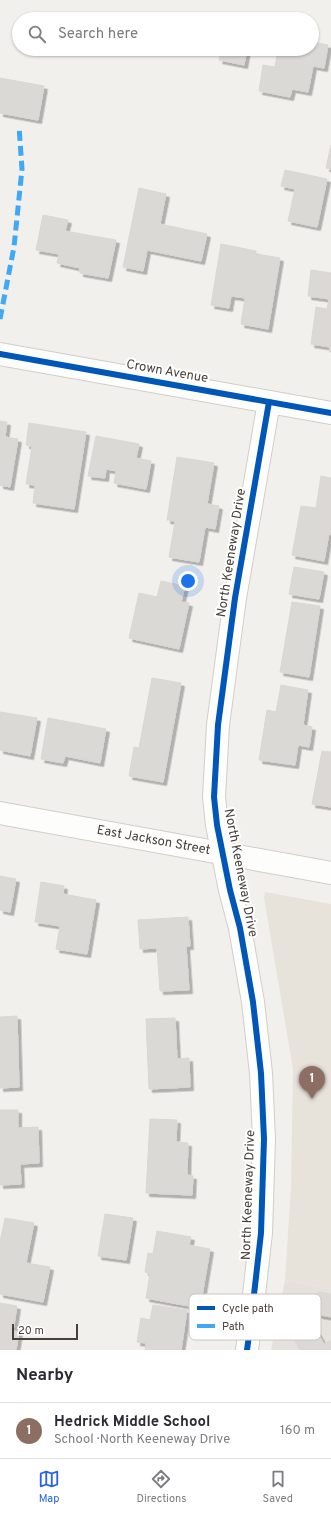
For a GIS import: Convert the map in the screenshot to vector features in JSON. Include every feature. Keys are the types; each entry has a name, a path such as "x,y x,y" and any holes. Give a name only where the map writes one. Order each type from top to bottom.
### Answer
{"street":[{"name":"Crown Avenue","path":"0,354 331,413"},
{"name":"North Keeneway Drive","path":"254,1294 261,1233 264,1140 261,1073 253,1002 241,935 222,853 214,797 218,725 235,598 269,402"},
{"name":"East Jackson Street","path":"0,813 331,873"},
{"name":"North Keeneway Drive","path":"247,1350 248,1340"}],"shaded area":[{"path":"265,892 331,904 331,1289 285,1280 291,1187 293,1069 264,898"},
{"path":"285,1280 331,1289 331,1350 271,1350 273,1340 321,1340 321,1294 282,1294"}],"building":[{"path":"319,43 328,45 324,68 313,66 308,92 292,89 290,97 259,91 263,65 275,67 277,56 319,56"},
{"path":"220,56 246,56 244,65 219,60"},
{"path":"0,78 44,86 38,120 0,113"},
{"path":"331,145 331,169 326,168"},
{"path":"285,170 327,179 317,227 288,221 295,189 281,186"},
{"path":"139,188 166,194 160,224 207,234 201,261 147,250 143,271 123,267"},
{"path":"43,215 68,220 65,231 116,240 108,278 80,273 80,268 57,263 59,254 36,250"},
{"path":"221,244 256,251 256,254 280,258 268,329 241,324 245,298 231,296 229,308 211,305"},
{"path":"311,270 331,273 331,352 329,352 330,347 311,344 316,307 327,309 329,299 308,296"},
{"path":"0,421 7,422 5,437 18,439 10,487 0,485"},
{"path":"29,423 86,432 74,509 33,503 35,485 26,484 32,446 26,445"},
{"path":"96,436 139,444 136,458 151,461 146,489 114,483 116,471 106,469 105,478 88,476"},
{"path":"177,457 214,463 207,504 219,506 215,529 205,527 199,562 169,557 175,521 167,520"},
{"path":"321,476 331,478 331,534 329,533 324,561 292,555 301,506 316,508"},
{"path":"294,567 324,572 319,599 289,594"},
{"path":"161,581 185,586 181,602 189,603 179,649 129,638 139,593 157,597"},
{"path":"292,602 320,606 309,677 280,672"},
{"path":"152,678 181,683 163,782 129,776 134,747 139,748"},
{"path":"281,685 308,690 303,725 312,727 309,747 298,745 295,765 259,760 267,710 276,712"},
{"path":"0,712 37,718 30,756 0,750"},
{"path":"48,718 106,729 100,763 65,756 63,763 41,759"},
{"path":"322,751 331,752 331,807 312,804"},
{"path":"0,876 16,879 10,912 0,910"},
{"path":"41,882 64,886 63,894 96,900 87,954 56,949 60,926 35,922"},
{"path":"188,917 190,946 186,946 189,990 160,991 157,948 140,949 138,920"},
{"path":"17,1016 19,1087 0,1088 0,1017"},
{"path":"175,1018 177,1059 189,1058 190,1087 149,1089 146,1019"},
{"path":"0,1110 18,1110 18,1128 38,1127 39,1163 20,1164 21,1184 0,1185"},
{"path":"150,1119 177,1120 176,1142 188,1143 187,1175 193,1176 192,1195 146,1193"},
{"path":"105,1214 133,1218 126,1260 98,1256"},
{"path":"5,1218 34,1223 26,1263 50,1267 43,1302 0,1294 0,1242"},
{"path":"157,1231 191,1237 189,1245 210,1249 202,1294 189,1294 189,1306 146,1298 150,1274 145,1272 148,1253 153,1254"},
{"path":"318,1292 331,1294 331,1317 321,1315 321,1294 318,1294"},
{"path":"0,1303 17,1306 13,1331 19,1332 16,1350 0,1350"},
{"path":"153,1305 187,1310 181,1350 145,1350 146,1343 137,1342 141,1318 150,1320"},
{"path":"321,1338 324,1344 330,1341 331,1350 300,1350 295,1340 321,1340"}],"marked path":[{"path":"0,319 14,247 22,169 19,126"}],"cycle path":[{"path":"0,354 331,413"},
{"path":"254,1294 261,1233 264,1139 261,1073 253,1002 240,928 230,890 217,825 214,797 218,725 235,598 269,402"},
{"path":"247,1350 248,1340"}],"place":[{"name":"Hedrick Middle School","path":"312,1099"}]}
